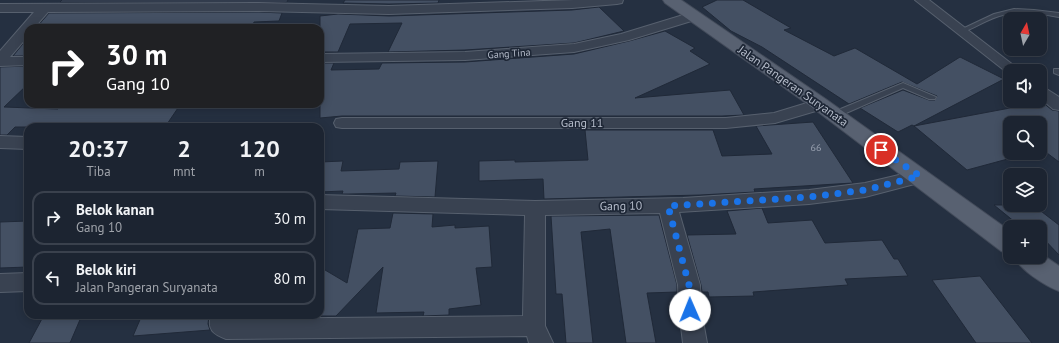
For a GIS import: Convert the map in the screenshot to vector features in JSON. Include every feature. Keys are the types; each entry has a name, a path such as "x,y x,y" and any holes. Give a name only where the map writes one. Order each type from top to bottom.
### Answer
{"main road":[{"name":"Jalan Pangeran Suryanata","path":"671,0 827,109 920,176 1003,239"},
{"path":"1037,264 1059,280"}],"street":[{"path":"0,8 261,4 389,10 442,4 572,4 617,0"},
{"path":"921,0 1005,64"},
{"path":"31,24 44,8"},
{"name":"Gang Tina","path":"324,58 465,56 574,48 624,37 694,16"},
{"path":"0,61 24,32"},
{"path":"0,61 24,61"},
{"path":"1047,96 1059,105"},
{"name":"Gang 11","path":"342,123 726,123 775,118 827,109"},
{"path":"0,142 24,143"},
{"name":"Gang 10","path":"324,202 535,208 668,206 809,197 865,190 920,176"},
{"path":"668,206 689,285 690,310 695,343"},
{"path":"221,319 220,324 226,329 537,334 535,208"},
{"path":"0,284 24,282"}],"lane":[{"path":"962,31 998,14 1009,11 1033,11 1059,15"},
{"path":"827,109 903,85 932,97"}],"building":[{"path":"62,0 288,0 287,2 60,2"},
{"path":"345,0 439,0 438,3 389,4 343,3"},
{"path":"717,0 743,0 791,28 784,30 834,56 855,48 917,84 960,57 1003,80 914,126 912,125 898,132 860,108 903,90 929,100 935,100 937,96 902,82 849,104 762,47 731,31 702,7"},
{"path":"599,7 624,31 574,43 465,50 388,52 402,23 350,24 338,52 324,52 324,24 320,24 320,16 338,14 389,16 572,10"},
{"path":"49,13 282,13 279,21 254,22 253,24 39,24"},
{"path":"665,31 695,48 690,51 710,64 635,98 730,90 744,115 342,116 320,118 320,108 324,108 324,63 334,63 331,70 379,69 382,63 465,62 574,54"},
{"path":"24,42 24,56 13,56"},
{"path":"24,66 24,88 4,107 58,109 178,108 168,123 24,123 24,127 15,127 7,135 0,135 0,67"},
{"path":"1047,106 1052,110 1059,111 1059,162 1047,153 1047,116 1003,116 1004,160 967,170 914,126 1010,108 1047,108"},
{"path":"813,122 853,183 754,189 755,192 700,195 544,199 543,179 479,181 479,161 515,160 515,162 588,160 585,130 713,130 722,156 772,154 756,126"},
{"path":"343,161 341,171 399,169 400,162 438,161 435,197 395,196 396,193 342,194 343,191 324,192 324,162"},
{"path":"994,205 1003,205 1003,212 1042,212 1059,225 1059,255 1047,242 1047,220 1012,220"},
{"path":"762,208 768,223 812,220 825,243 882,240 894,259 898,259 908,276 845,279 848,285 753,292 754,296 709,297 708,292 702,292 687,235 736,234 727,211"},
{"path":"393,213 433,214 432,227 455,225 455,228 489,226 492,267 476,268 481,305 449,309 449,315 423,316 424,312 376,313 383,267 336,316 324,316 324,269 347,283 358,229 390,228"},
{"path":"659,215 677,285 677,292 647,293 656,343 626,343 610,229 581,232 593,343 566,343 562,294 556,294 551,216"},
{"path":"24,221 24,267 0,268 0,222"},
{"path":"980,276 1032,343 976,343 932,280"},
{"path":"42,319 80,319 70,343 29,343"},
{"path":"140,319 209,319 208,324 210,330 133,336"}],"route":[{"path":"690,310 689,285 668,206 809,197 865,190 920,176 881,150"}]}
